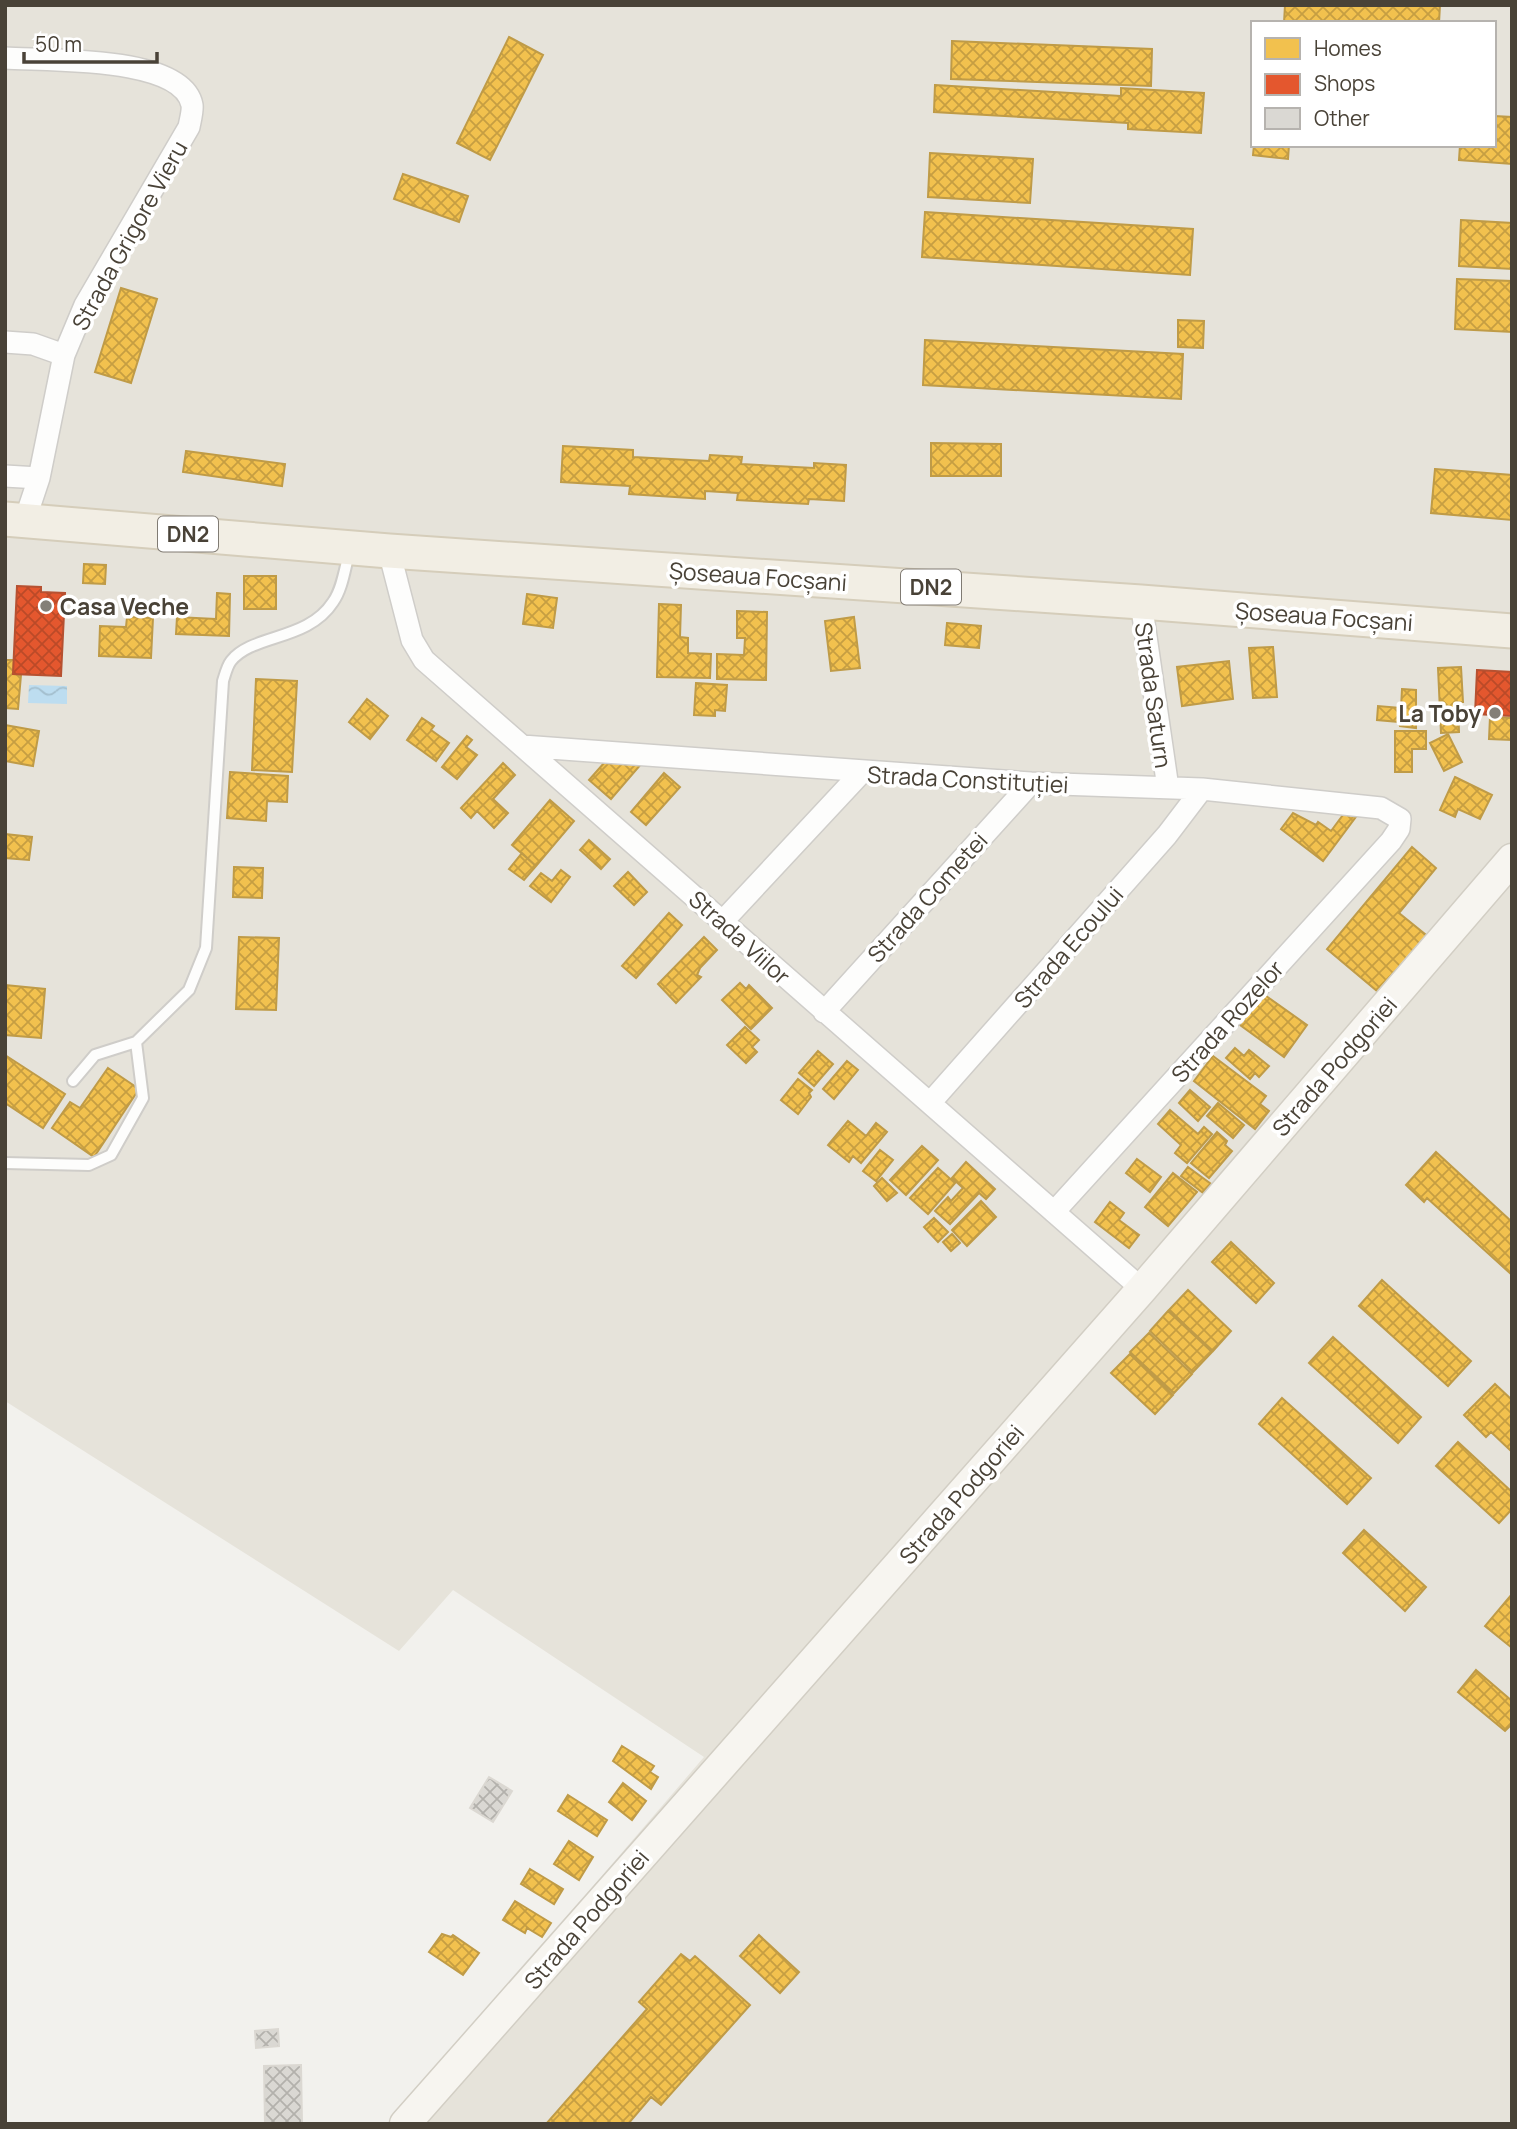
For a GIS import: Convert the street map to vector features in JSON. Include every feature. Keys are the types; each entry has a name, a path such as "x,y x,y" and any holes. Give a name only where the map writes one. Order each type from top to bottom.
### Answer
{"main road":[{"name":"Șoseaua Focșani","path":"12,524 1141,601 1512,631"}],"street":[{"name":"Strada Grigore Vieru","path":"5,58 135,66 166,76 184,91 192,105 189,127 85,305 64,355 39,478 12,524"},
{"path":"5,342 33,344 64,355"},
{"path":"5,476 39,478"},
{"name":"Strada Viilor","path":"389,551 412,640 419,654 1142,1289"},
{"name":"Strada Saturn","path":"1141,601 1168,788"},
{"name":"Strada Constituției","path":"522,746 861,773 1202,789 1381,808 1400,819 1399,829"},
{"path":"723,921 861,773"},
{"name":"Strada Cometei","path":"824,1012 1031,783"},
{"name":"Strada Ecoului","path":"930,1103 1167,835 1202,789"},
{"name":"Strada Rozelor","path":"1054,1212 1399,829"},
{"name":"Strada Podgoriei","path":"405,2124 1142,1289 1512,859"}],"lane":[{"path":"72,1081 95,1055 136,1042 189,990 205,948 223,681 231,661 244,651 303,629 320,617 334,601 350,548"},
{"path":"5,1163 89,1165 111,1155 142,1098 136,1042"}],"shaded area":[{"path":"5,5 1512,5 1512,2124 389,2124 704,1757 453,1590 399,1651 5,1401"}],"water":[{"path":"29,685 67,686 67,704 28,703"}],"building: Homes":[{"path":"1285,5 1440,5 1439,21 1284,21"},
{"path":"509,37 543,55 490,160 457,143"},
{"path":"952,41 1152,49 1151,86 951,79"},
{"path":"935,85 1121,96 1121,88 1204,93 1201,133 1128,129 1128,123 934,112"},
{"path":"1496,116 1512,117 1512,164 1459,160 1460,147 1496,147"},
{"path":"1254,147 1289,147 1288,159 1253,155"},
{"path":"930,153 1033,159 1030,203 928,197"},
{"path":"403,174 468,196 459,222 394,199"},
{"path":"925,212 1193,229 1190,275 922,257"},
{"path":"1461,220 1512,223 1512,269 1459,266"},
{"path":"1457,279 1512,281 1512,332 1455,329"},
{"path":"121,288 157,299 131,383 95,372"},
{"path":"1178,320 1204,321 1203,348 1178,347"},
{"path":"925,340 1183,354 1181,399 923,385"},
{"path":"931,443 1001,444 1001,476 931,476"},
{"path":"563,446 633,450 633,457 709,461 710,455 742,457 741,464 814,468 814,463 846,465 844,501 809,499 808,504 737,500 738,493 705,491 705,499 629,494 630,486 561,482"},
{"path":"186,451 285,464 282,486 183,472"},
{"path":"1435,469 1512,475 1512,520 1431,513"},
{"path":"84,564 106,565 105,584 83,583"},
{"path":"244,576 276,576 276,609 244,609"},
{"path":"217,593 230,594 229,636 176,634 177,617 216,619"},
{"path":"527,594 557,598 553,628 523,624"},
{"path":"659,604 681,605 680,637 688,638 688,653 711,654 710,678 657,677"},
{"path":"737,611 767,612 766,680 717,679 717,654 744,655 745,638 737,638"},
{"path":"127,617 153,618 151,658 99,656 100,626 126,627"},
{"path":"854,617 860,668 831,671 825,621"},
{"path":"947,623 981,626 979,648 945,645"},
{"path":"1273,647 1277,697 1253,698 1249,648"},
{"path":"5,660 14,660 13,674 21,675 18,709 5,708"},
{"path":"1229,661 1233,699 1182,706 1177,667"},
{"path":"1461,667 1463,702 1458,702 1459,732 1441,733 1438,668"},
{"path":"256,679 297,681 292,772 252,770"},
{"path":"696,683 727,685 725,711 715,710 715,716 694,715"},
{"path":"1402,689 1416,690 1416,728 1400,726 1399,722 1377,720 1378,706 1401,708"},
{"path":"367,699 388,716 370,739 349,722"},
{"path":"1490,717 1512,718 1512,740 1489,739"},
{"path":"422,718 434,726 431,730 449,743 436,761 407,740"},
{"path":"5,725 39,731 33,766 5,761"},
{"path":"1395,731 1426,731 1426,749 1412,749 1412,772 1395,772"},
{"path":"1448,734 1462,762 1444,771 1430,743"},
{"path":"467,736 472,740 466,747 477,755 457,779 442,767"},
{"path":"503,763 515,775 493,799 508,813 494,828 477,811 471,818 461,808"},
{"path":"604,763 642,763 611,799 589,780"},
{"path":"230,772 288,776 287,802 267,801 266,821 227,818"},
{"path":"664,773 680,787 646,825 631,812"},
{"path":"1455,777 1492,795 1480,819 1458,809 1455,817 1440,810"},
{"path":"550,800 574,821 536,866 512,845"},
{"path":"1346,811 1358,814 1323,861 1281,829 1293,813 1316,825 1318,822 1331,831"},
{"path":"5,834 32,837 29,860 5,858"},
{"path":"589,840 610,859 601,869 580,850"},
{"path":"1412,847 1436,868 1399,913 1431,939 1383,996 1327,949"},
{"path":"522,853 536,866 524,880 509,869"},
{"path":"234,867 263,868 262,898 233,897"},
{"path":"561,870 570,877 551,902 530,886 541,873 552,881"},
{"path":"628,872 647,892 634,905 614,886"},
{"path":"669,913 682,925 636,978 622,966"},
{"path":"239,937 279,938 276,1010 236,1009"},
{"path":"704,937 717,950 700,968 697,975 701,977 676,1003 658,984"},
{"path":"740,983 746,989 749,985 772,1008 751,1029 722,1000"},
{"path":"5,985 45,989 41,1038 5,1035"},
{"path":"1262,993 1307,1025 1284,1057 1240,1025"},
{"path":"745,1027 759,1040 752,1047 757,1052 746,1063 727,1045"},
{"path":"1235,1048 1244,1056 1249,1050 1269,1066 1259,1077 1255,1073 1250,1079 1226,1058"},
{"path":"818,1051 833,1064 814,1086 799,1073"},
{"path":"5,1055 65,1094 43,1128 5,1103"},
{"path":"1213,1056 1266,1096 1260,1104 1269,1111 1255,1129 1194,1081"},
{"path":"847,1061 858,1070 834,1099 823,1089"},
{"path":"108,1068 139,1089 94,1157 52,1128 70,1102 80,1108"},
{"path":"798,1079 812,1090 809,1093 811,1097 798,1114 781,1100"},
{"path":"1190,1090 1210,1107 1198,1121 1179,1103"},
{"path":"1218,1103 1244,1125 1233,1138 1207,1116"},
{"path":"1170,1110 1198,1134 1204,1127 1212,1134 1187,1163 1175,1153 1181,1145 1158,1124"},
{"path":"848,1121 866,1136 876,1123 887,1132 861,1163 853,1156 849,1162 828,1145"},
{"path":"1217,1132 1227,1141 1225,1145 1232,1151 1209,1178 1191,1163"},
{"path":"922,1146 938,1160 906,1195 890,1180"},
{"path":"880,1150 893,1160 876,1181 863,1171"},
{"path":"1436,1152 1512,1222 1512,1275 1427,1198 1424,1202 1406,1185"},
{"path":"1137,1159 1161,1177 1150,1192 1126,1173"},
{"path":"966,1162 995,1189 986,1199 979,1193 950,1224 935,1211 948,1197 951,1201 963,1188 952,1178"},
{"path":"1188,1167 1211,1184 1203,1193 1181,1176"},
{"path":"938,1168 955,1183 928,1214 910,1198"},
{"path":"1173,1173 1197,1192 1168,1226 1145,1207"},
{"path":"882,1178 897,1193 887,1201 874,1186"},
{"path":"981,1201 996,1217 967,1246 952,1230"},
{"path":"1110,1202 1124,1213 1119,1220 1139,1235 1129,1248 1095,1222"},
{"path":"934,1218 948,1232 938,1242 924,1227"},
{"path":"952,1234 960,1243 951,1251 943,1242"},
{"path":"1231,1242 1274,1283 1256,1303 1212,1262"},
{"path":"1382,1280 1471,1361 1448,1386 1359,1306"},
{"path":"1188,1290 1231,1331 1213,1351 1169,1310"},
{"path":"1168,1311 1212,1352 1193,1372 1150,1331"},
{"path":"1149,1333 1192,1374 1174,1393 1130,1352"},
{"path":"1333,1337 1421,1417 1398,1443 1309,1363"},
{"path":"1130,1354 1173,1395 1155,1414 1111,1373"},
{"path":"1495,1384 1512,1400 1512,1452 1491,1432 1486,1437 1464,1415"},
{"path":"1282,1398 1371,1478 1347,1504 1259,1424"},
{"path":"1458,1442 1512,1492 1512,1509 1499,1523 1436,1466"},
{"path":"1364,1530 1426,1587 1405,1611 1343,1553"},
{"path":"1512,1594 1512,1648 1485,1626"},
{"path":"1476,1670 1512,1701 1512,1724 1505,1731 1458,1692"},
{"path":"622,1746 654,1766 650,1772 658,1777 651,1789 613,1761"},
{"path":"623,1783 646,1801 632,1820 609,1802"},
{"path":"568,1795 607,1820 597,1836 558,1811"},
{"path":"569,1841 593,1857 579,1880 554,1864"},
{"path":"530,1869 563,1889 554,1904 521,1884"},
{"path":"515,1901 551,1923 542,1937 527,1928 525,1933 503,1920"},
{"path":"442,1934 451,1937 453,1935 479,1953 463,1975 429,1952"},
{"path":"759,1935 799,1972 780,1993 740,1956"},
{"path":"681,1954 690,1961 695,1956 750,2005 661,2105 651,2097 628,2124 546,2124 647,2009 639,2002"}],"building: Shops":[{"path":"17,586 41,587 41,592 65,593 61,676 13,674"},
{"path":"1477,670 1512,672 1512,716 1475,714"}],"building: Other":[{"path":"489,1777 512,1791 493,1822 470,1808"},
{"path":"278,2029 279,2046 256,2048 255,2031"},
{"path":"301,2065 302,2124 265,2124 264,2066"}],"place":[{"name":"Casa Veche","path":"46,606"},
{"name":"La Toby","path":"1495,713"}]}
